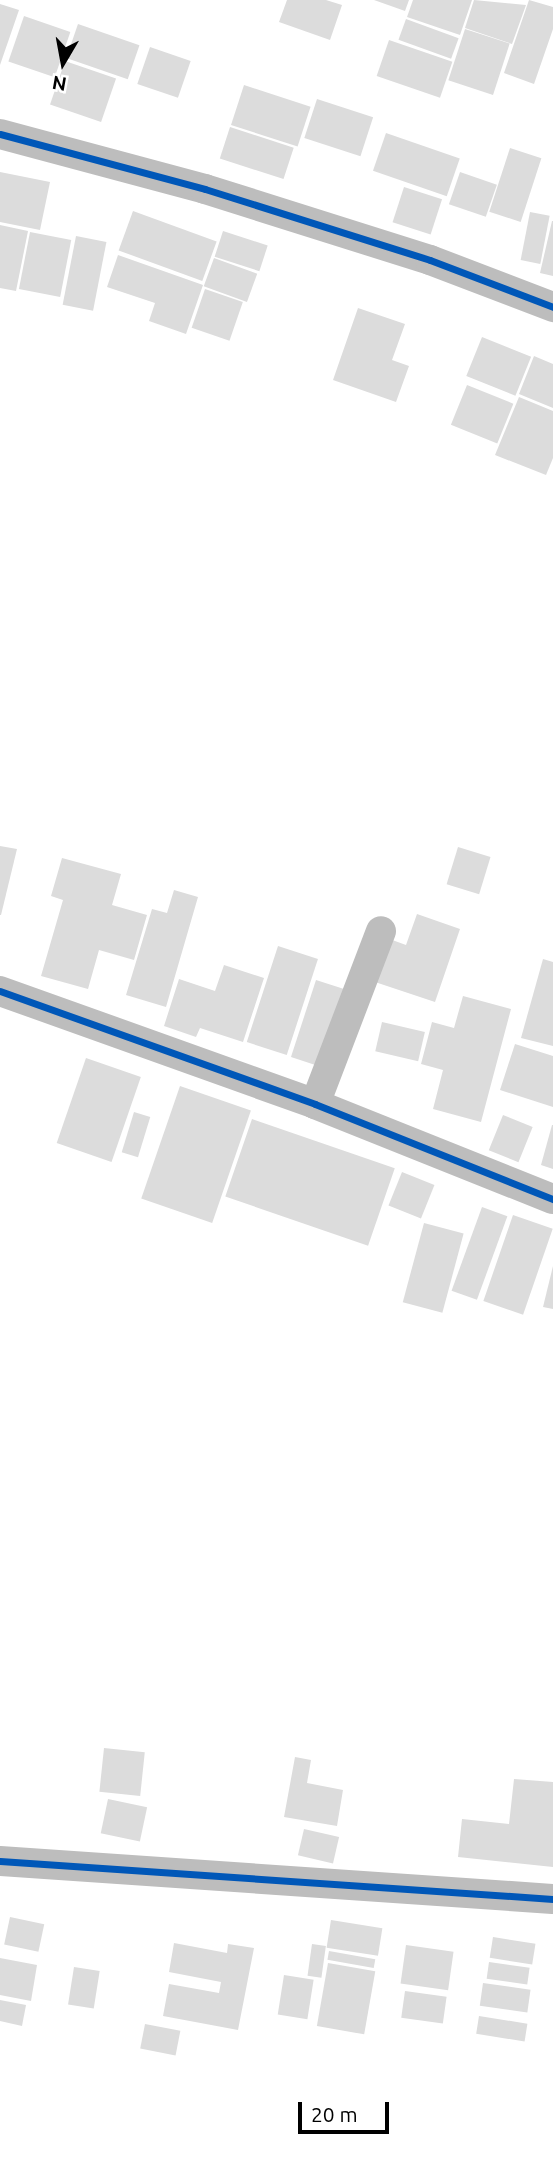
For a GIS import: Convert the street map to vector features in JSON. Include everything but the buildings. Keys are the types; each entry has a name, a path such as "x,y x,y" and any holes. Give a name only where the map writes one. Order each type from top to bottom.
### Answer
{"street":[{"path":"0,134 218,193 430,260 553,307"},
{"path":"315,1104 380,931"},
{"path":"0,991 315,1104 553,1199"},
{"path":"0,1861 553,1899"}],"cycle path":[{"path":"0,134 205,189 430,260 553,307"},
{"path":"0,991 315,1104 553,1199"},
{"path":"0,1861 553,1899"}]}
